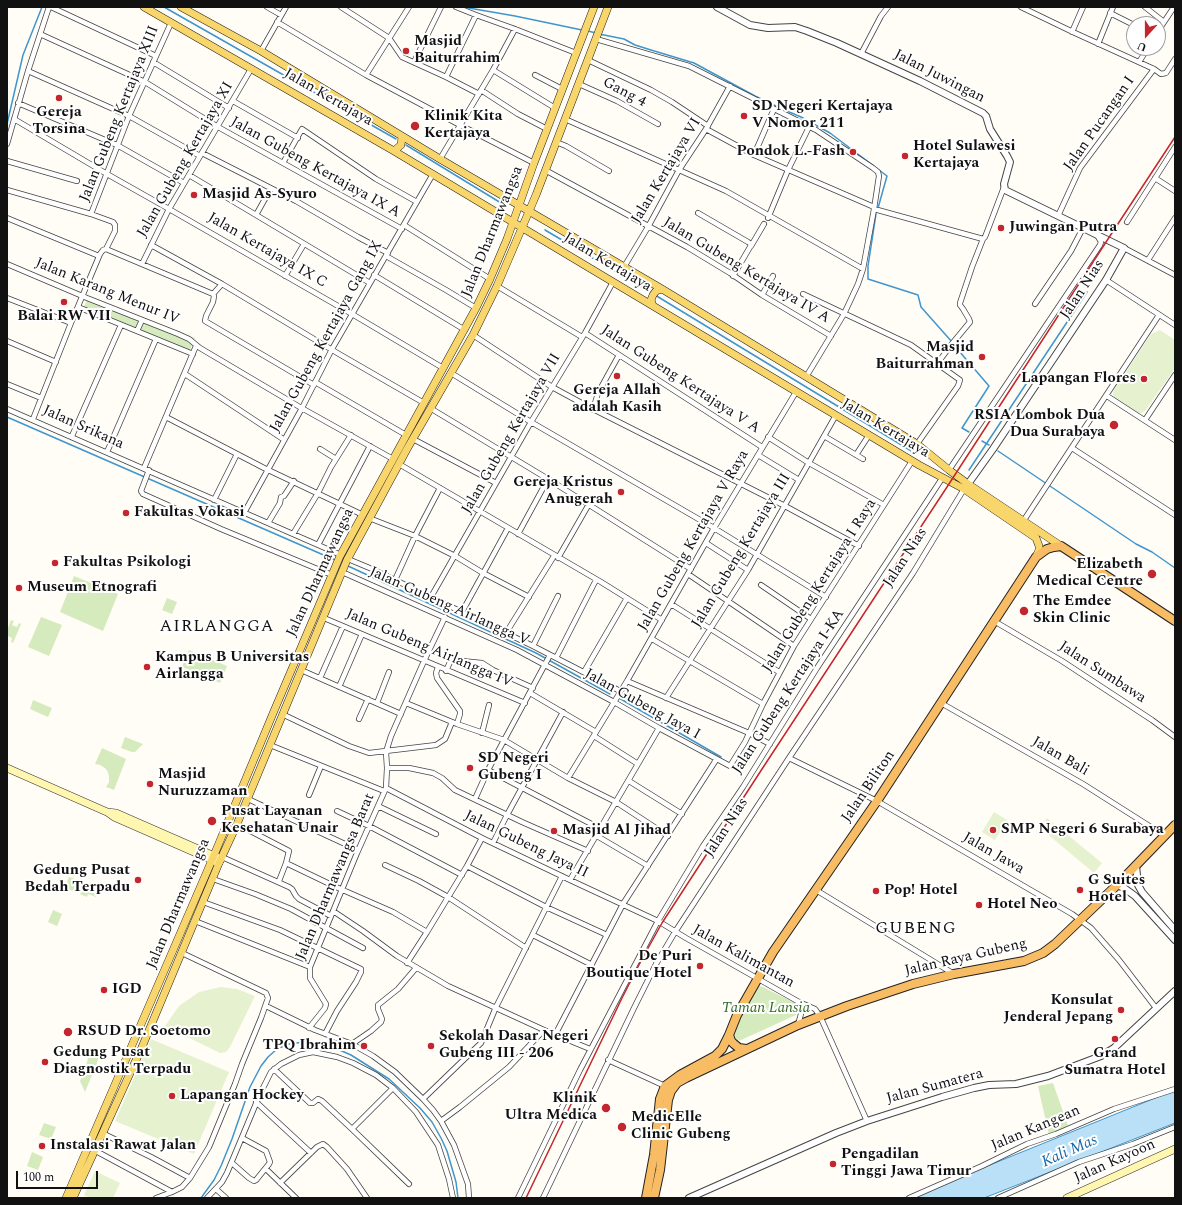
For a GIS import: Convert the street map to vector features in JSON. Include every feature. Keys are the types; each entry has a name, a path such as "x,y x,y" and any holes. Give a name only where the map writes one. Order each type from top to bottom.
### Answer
{"highway":[{"path":"1036,557 1050,548 1062,546 1175,621"},
{"name":"Jalan Biliton","path":"729,1035 758,978 774,952 877,801 1036,557"},
{"name":"Jalan Raya Gubeng","path":"746,1049 820,1016 913,984 954,974 1024,961 1043,953 1081,920 1175,825"},
{"path":"729,1035 731,1041 737,1046 746,1049"},
{"path":"646,1198 654,1155 660,1099 665,1086 680,1075 718,1054 729,1035"},
{"path":"656,1196 668,1100 674,1086 686,1078 746,1049"}],"main road":[{"name":"Jalan Kertajaya","path":"144,7 394,151 613,282 652,303 796,392 916,463 966,487 1024,520 1062,546"},
{"name":"Jalan Dharmawangsa","path":"404,447 406,435 465,330 490,279 507,239 534,163 594,7"},
{"name":"Jalan Dharmawangsa","path":"66,1198 165,969 248,799 282,714 324,618 340,570 341,555 366,516 404,447 413,439 473,335 497,286 529,212 608,7"},
{"name":"Jalan Kertajaya","path":"184,8 261,51 529,212 624,267 659,290 919,442 966,487 1036,538 1039,546 1036,557"},
{"path":"394,151 401,145 402,136"},
{"path":"652,303 653,295 659,290"},
{"path":"916,463 926,461 928,456 927,451"},
{"name":"Jalan Dharmawangsa","path":"73,1198 142,1047 213,879 218,859 253,762 332,575 340,570 348,559 366,516"},
{"path":"253,762 262,765"},
{"path":"7,768 107,812 114,817 218,859"},
{"path":"165,969 173,973"},
{"path":"134,1043 142,1047"},
{"name":"Jalan Kayoon","path":"1067,1198 1175,1149"}],"street":[{"path":"7,144 18,102 50,7 156,56"},
{"path":"267,7 281,15"},
{"path":"261,51 286,7"},
{"path":"341,7 390,38 401,56 480,92 547,129"},
{"path":"366,75 409,7"},
{"path":"414,62 441,7"},
{"path":"456,7 515,28 576,53"},
{"name":"Jalan Juwingan","path":"717,7 750,25 768,28 795,27 813,33 920,81 983,113 986,116 990,129 1010,162 1004,187"},
{"path":"861,54 881,16 888,7"},
{"path":"1021,7 1154,69 1161,74 1164,74 1168,70 1175,59"},
{"path":"1072,32 1083,7"},
{"path":"1098,44 1113,7"},
{"path":"1145,7 1156,16"},
{"path":"1166,19 1174,7"},
{"path":"1110,13 1126,21"},
{"path":"446,77 476,15"},
{"path":"278,22 366,75 534,163"},
{"name":"Jalan Gubeng Kertajaya XIII","path":"92,214 117,145 171,23"},
{"path":"440,159 493,70 515,28"},
{"name":"Jalan Gubeng Kertajaya IX A","path":"40,34 145,82 218,127 403,227 490,279"},
{"path":"598,35 689,66 730,86 809,127 878,172 879,176 874,208 863,269 858,284 845,314 806,377"},
{"path":"1139,62 1143,56"},
{"path":"588,60 651,90 672,102 707,128 754,155 874,208 984,238"},
{"path":"153,62 229,108"},
{"name":"Jalan Gubeng Kertajaya XI","path":"142,264 169,209 251,69"},
{"name":"Jalan Pucangan I","path":"1058,216 1080,168 1154,69"},
{"path":"493,70 555,108"},
{"path":"28,71 129,116 201,155 296,201 476,308"},
{"path":"536,75 562,89"},
{"name":"Gang 4","path":"579,84 617,101 658,124"},
{"name":"Jalan Kertajaya VI","path":"624,267 679,170 707,128 730,86"},
{"path":"233,101 298,138"},
{"path":"18,102 117,145 184,183"},
{"path":"754,155 774,109"},
{"name":"Jalan Kertajaya IX C","path":"14,119 106,174 352,314 443,368"},
{"path":"565,119 726,191 769,217 863,269"},
{"path":"769,217 788,170 809,127"},
{"path":"283,163 302,129 376,179 417,202"},
{"path":"556,142 566,146 609,171"},
{"path":"1127,222 1174,151"},
{"path":"7,161 77,181"},
{"name":"Jalan Gubeng Kertajaya IV A","path":"545,170 687,247 762,295 831,336"},
{"name":"Jalan Gubeng Kertajaya Gang IX","path":"244,513 352,314 433,174"},
{"path":"189,175 370,283"},
{"path":"1155,178 1175,191"},
{"path":"1004,187 1007,192 1111,241 1175,275"},
{"path":"937,364 969,323 970,320 960,303 972,267 1004,187"},
{"path":"256,215 271,188"},
{"path":"7,190 92,214 110,220 115,225 115,231 106,249 102,250 99,255 33,419"},
{"path":"698,213 748,242 751,246"},
{"path":"7,218 99,255"},
{"path":"1148,260 1175,218"},
{"path":"733,276 764,224"},
{"path":"1035,304 1071,251 1083,228"},
{"path":"949,470 1100,245 1096,234"},
{"path":"285,276 304,244"},
{"path":"151,245 222,284 332,350 424,402"},
{"name":"Jalan Nias","path":"543,1198 608,1060 656,964 675,932 913,573 966,487 994,449 1106,280 1124,248"},
{"path":"106,249 213,294"},
{"name":"Jalan Karang Menur IV","path":"7,264 189,339 196,346 302,408 351,436 397,459 440,488 662,620"},
{"path":"374,276 465,330"},
{"path":"762,295 773,276"},
{"path":"1106,280 1159,316 1175,325"},
{"name":"Jalan Gubeng Kertajaya VII","path":"432,597 511,456 613,282"},
{"path":"222,284 213,294 213,302 205,321 406,435"},
{"name":"Jalan Gubeng Kertajaya V A","path":"497,286 619,355 762,447"},
{"path":"803,294 911,345 958,378 960,382 958,386 919,442"},
{"path":"7,298 71,323"},
{"path":"78,307 193,354"},
{"path":"1024,520 1159,316"},
{"path":"138,331 142,320"},
{"path":"72,436 121,325"},
{"path":"473,335 552,387 593,410 785,506 859,546"},
{"path":"107,452 156,339"},
{"path":"7,341 56,362"},
{"path":"144,468 196,346"},
{"path":"593,410 602,386 619,355"},
{"path":"451,373 531,422 714,528 826,597"},
{"path":"185,374 283,440"},
{"path":"1145,420 1175,375"},
{"path":"7,384 41,398"},
{"name":"Jalan Gubeng Kertajaya V Raya","path":"568,778 652,639 714,528 796,392"},
{"path":"1107,396 1175,440"},
{"path":"430,408 589,504 691,569"},
{"name":"Jalan Srikana","path":"7,409 72,436 144,468 148,472 341,555"},
{"name":"Jalan Gubeng Kertajaya III","path":"666,698 748,570 836,415"},
{"path":"166,417 268,470 366,516 415,536 455,556 483,573 529,597"},
{"path":"856,456 869,435"},
{"path":"293,534 351,436"},
{"path":"824,436 863,459"},
{"path":"768,437 809,463 884,505"},
{"path":"413,439 496,484"},
{"path":"318,545 370,446"},
{"path":"1072,448 1175,515"},
{"path":"320,450 336,459"},
{"path":"214,500 238,454"},
{"path":"758,454 799,480"},
{"name":"Jalan Gubeng Kertajaya I Raya","path":"728,766 731,765 749,733 794,646 884,505 916,463"},
{"path":"148,472 141,491 143,494 221,529 332,575"},
{"name":"Jalan Gubeng Kertajaya I-KA","path":"518,1198 590,1049 658,920 703,846 743,787 817,668 943,477"},
{"path":"518,534 548,479"},
{"path":"268,523 280,503 281,497 284,496 294,481"},
{"path":"395,580 415,536 440,488"},
{"path":"506,633 589,504"},
{"path":"462,612 508,528"},
{"path":"706,543 748,570"},
{"path":"348,559 534,646 550,656 620,691"},
{"name":"Jalan Gubeng Airlangga V","path":"340,570 546,664"},
{"path":"688,574 794,646"},
{"path":"556,658 596,580"},
{"path":"761,584 811,619"},
{"path":"534,646 558,596"},
{"path":"584,672 627,598"},
{"path":"671,604 780,672"},
{"name":"Jalan Dharmawangsa Barat","path":"309,1028 325,1008 326,1004 310,978 310,967 343,890 358,850 385,790 387,768 386,752 391,736 444,617"},
{"name":"Jalan Gubeng Airlangga IV","path":"324,618 446,671 525,703"},
{"name":"Jalan Sumbawa","path":"994,621 1062,661 1152,720 1175,737"},
{"path":"320,678 343,626"},
{"path":"339,686 362,634"},
{"path":"652,639 763,704"},
{"path":"475,799 488,770 550,656"},
{"path":"446,671 452,660 482,663 531,690 638,764"},
{"name":"Jalan Gubeng Jaya I","path":"546,664 728,766"},
{"path":"282,714 369,753 440,744 455,723 460,711 437,678 436,673 438,667"},
{"path":"302,670 401,714"},
{"path":"377,703 389,672"},
{"path":"627,681 749,733 770,744"},
{"path":"359,719 368,699"},
{"path":"406,703 455,723 504,740 568,778 616,802 668,836"},
{"name":"Jalan Bali","path":"941,703 1083,784 1165,836"},
{"path":"482,732 489,705"},
{"path":"493,843 563,712"},
{"path":"570,880 659,728"},
{"name":"Jalan Gubeng Jaya II","path":"270,745 385,790 570,880 658,920"},
{"name":"Jalan Jawa","path":"789,758 877,801 1041,895 1081,920 1091,928 1119,960 1156,1008"},
{"path":"555,1035 624,904 716,760"},
{"path":"309,795 321,766"},
{"path":"387,768 409,768 433,773 442,778 455,790 588,851"},
{"path":"488,770 601,829"},
{"path":"629,781 682,814"},
{"path":"248,799 358,850"},
{"path":"378,806 436,834"},
{"path":"337,811 369,826 462,875"},
{"path":"237,824 290,851 279,881"},
{"path":"597,836 648,866"},
{"path":"407,963 468,866 482,838"},
{"path":"218,859 279,881 292,889 299,900 331,916"},
{"path":"286,863 393,912 427,932"},
{"path":"385,865 448,897 526,948"},
{"path":"468,866 546,907 607,935"},
{"path":"1136,866 1138,885 1142,892 1175,930"},
{"path":"423,1099 478,1047 496,1007 562,876"},
{"path":"213,879 291,909 363,948"},
{"path":"1117,885 1130,892 1175,940"},
{"path":"816,890 954,974"},
{"path":"203,902 280,930 362,970 325,1034"},
{"path":"333,911 407,963 448,986 555,1035 590,1049"},
{"path":"1153,916 1158,911"},
{"name":"Jalan Kalimantan","path":"658,920 675,932 799,1002 815,1009 820,1016 867,1121"},
{"path":"195,921 310,967"},
{"path":"533,935 592,965"},
{"path":"156,1198 172,1192 182,1186 190,1178 209,1147 268,998 266,994 245,983 182,953"},
{"path":"352,1044 371,1032 381,1022 382,1019 378,1005 398,989 416,968"},
{"name":"Jalan Sumatera","path":"689,1198 836,1133 867,1121 942,1096 974,1088 1016,1084 1048,1076 1102,1056 1114,1048 1175,991"},
{"name":"Jalan Kalimantan","path":"798,1025 802,1010 799,1002"},
{"path":"266,1006 309,1028 352,1044 373,1056 395,1072 423,1099 441,1121 456,1150 468,1184 469,1198"},
{"path":"441,1121 509,1067 544,1030"},
{"path":"207,1198 225,1177 256,1102 274,1069 299,1055 313,1052 337,1057 353,1063 376,1075 393,1088 416,1112 438,1145 449,1179 453,1198"},
{"path":"608,1060 665,1086"},
{"path":"274,1069 310,1103 313,1103 318,1099 320,1100 409,1184"},
{"path":"352,1129 393,1088"},
{"name":"Jalan Kangean","path":"909,1198 982,1166 1027,1144 1056,1134 1114,1109 1175,1089"},
{"path":"256,1102 311,1153"},
{"path":"998,1198 1079,1162 1175,1127"},
{"path":"102,1133 190,1178"},
{"path":"232,1163 248,1178 254,1181 266,1169 270,1162 267,1152 242,1138"},
{"path":"280,1183 321,1144 324,1144 347,1169 367,1198"},
{"path":"94,1150 172,1192"},
{"path":"266,1169 296,1198"},
{"path":"216,1189 226,1198"}],"green space":[{"path":"88,296 195,338 190,350 167,342 84,307"},
{"name":"Lapangan Flores","path":"1160,330 1175,340 1175,368 1145,411 1136,413 1116,400 1113,394 1114,390 1151,334"},
{"path":"74,576 118,594 103,631 60,612"},
{"path":"167,598 177,602 172,614 162,610"},
{"path":"41,617 62,625 49,656 28,647"},
{"path":"11,620 14,621 12,625 17,627 19,623 21,624 13,643 11,642 12,638 7,637 7,631"},
{"path":"189,650 227,666 220,683 182,667"},
{"path":"33,700 52,708 48,717 30,709"},
{"path":"125,737 143,744 135,752 121,748"},
{"path":"102,748 126,759 114,790 106,787 109,782 108,772 105,768 95,764"},
{"path":"994,812 1007,820 995,840 982,832"},
{"path":"1047,818 1102,863 1094,873 1039,827"},
{"path":"69,877 78,880 73,891 65,888"},
{"path":"85,883 93,887 91,890 97,893 96,897 88,894 87,897 80,894"},
{"path":"53,910 62,914 57,926 48,922"},
{"name":"Taman Lansia","path":"758,986 795,1003 798,1007 796,1015 736,1041 732,1037 755,987"},
{"path":"221,987 237,989 255,996 230,1047 226,1052 220,1053 165,1026 179,1006 199,992"},
{"name":"Lapangan Hockey","path":"151,1039 229,1072 194,1154 115,1121"},
{"path":"100,1052 85,1092 80,1081 89,1055"},
{"path":"1053,1083 1068,1126 1049,1135 1038,1086"},
{"path":"44,1123 56,1127 51,1139 39,1135"},
{"path":"32,1152 43,1157 38,1170 27,1166"},
{"path":"95,1171 120,1183 113,1198 90,1198 84,1195"}],"water":[{"name":"Kali Mas","path":"1175,1090 1175,1123 984,1198 913,1198 938,1186"}],"waterway":[{"path":"7,124 23,55 42,7"},
{"path":"164,7 396,139"},
{"path":"463,7 582,30"},
{"path":"588,31 596,33"},
{"path":"599,34 624,39 635,45 694,63 755,96 801,117 830,133 887,176 878,208"},
{"path":"406,145 501,203"},
{"path":"876,214 868,266 868,279 918,295 921,307 952,342"},
{"path":"545,230 652,293"},
{"path":"969,470 1087,292"},
{"path":"655,295 913,452"},
{"path":"953,344 989,386 962,428 969,432"},
{"path":"7,417 335,560"},
{"path":"982,441 989,445"},
{"path":"998,451 1136,544 1152,552 1175,568"},
{"path":"348,566 536,653 610,694"},
{"path":"619,698 721,757"},
{"path":"201,1198 214,1180 221,1166 250,1087 261,1066 277,1049 289,1044 304,1042 316,1042 351,1055 389,1079 420,1108 432,1122 447,1151 456,1182 458,1198"}],"railway":[{"path":"526,1198 622,998 662,923 1175,137"}],"place":[{"name":"Masjid Baiturrahim","path":"406,51"},
{"name":"Gereja Torsina","path":"59,98"},
{"name":"SD Negeri Kertajaya V Nomor 211","path":"744,116"},
{"name":"Klinik Kita Kertajaya","path":"415,126"},
{"name":"Pondok L.-Fash","path":"853,152"},
{"name":"Hotel Sulawesi Kertajaya","path":"905,156"},
{"name":"Masjid As-Syuro","path":"194,195"},
{"name":"Juwingan Putra","path":"1001,228"},
{"name":"Balai RW VII","path":"64,302"},
{"name":"Masjid Baiturrahman","path":"982,357"},
{"name":"Gereja Allah adalah Kasih","path":"617,376"},
{"name":"Lapangan Flores","path":"1144,379"},
{"name":"RSIA Lombok Dua Dua Surabaya","path":"1114,425"},
{"name":"Gereja Kristus Anugerah","path":"621,492"},
{"name":"Fakultas Vokasi","path":"126,513"},
{"name":"Fakultas Psikologi","path":"55,563"},
{"name":"Elizabeth Medical Centre","path":"1152,574"},
{"name":"Museum Etnografi","path":"19,588"},
{"name":"The Emdee Skin Clinic","path":"1024,611"},
{"name":"Kampus B Universitas Airlangga","path":"147,667"},
{"name":"SD Negeri Gubeng I","path":"470,768"},
{"name":"Masjid Nuruzzaman","path":"150,784"},
{"name":"Pusat Layanan Kesehatan Unair","path":"212,821"},
{"name":"SMP Negeri 6 Surabaya","path":"993,830"},
{"name":"Masjid Al Jihad","path":"554,831"},
{"name":"Gedung Pusat Bedah Terpadu","path":"138,880"},
{"name":"G Suites Hotel","path":"1080,890"},
{"name":"Pop! Hotel","path":"876,891"},
{"name":"Hotel Neo","path":"979,905"},
{"name":"De Puri Boutique Hotel","path":"700,966"},
{"name":"IGD","path":"104,990"},
{"name":"Konsulat Jenderal Jepang","path":"1121,1010"},
{"name":"RSUD Dr. Soetomo","path":"68,1032"},
{"name":"Grand Sumatra Hotel","path":"1115,1039"},
{"name":"TPQ Ibrahim","path":"364,1046"},
{"name":"Sekolah Dasar Negeri Gubeng III - 206","path":"431,1046"},
{"name":"Gedung Pusat Diagnostik Terpadu","path":"45,1062"},
{"name":"Lapangan Hockey","path":"172,1096"},
{"name":"Klinik Ultra Medica","path":"606,1108"},
{"name":"MedicElle Clinic Gubeng","path":"622,1127"},
{"name":"Instalasi Rawat Jalan","path":"42,1146"},
{"name":"Pengadilan Tinggi Jawa Timur","path":"833,1164"}],"district":[{"name":"AIRLANGGA","path":"217,628"},
{"name":"GUBENG","path":"916,930"}]}
